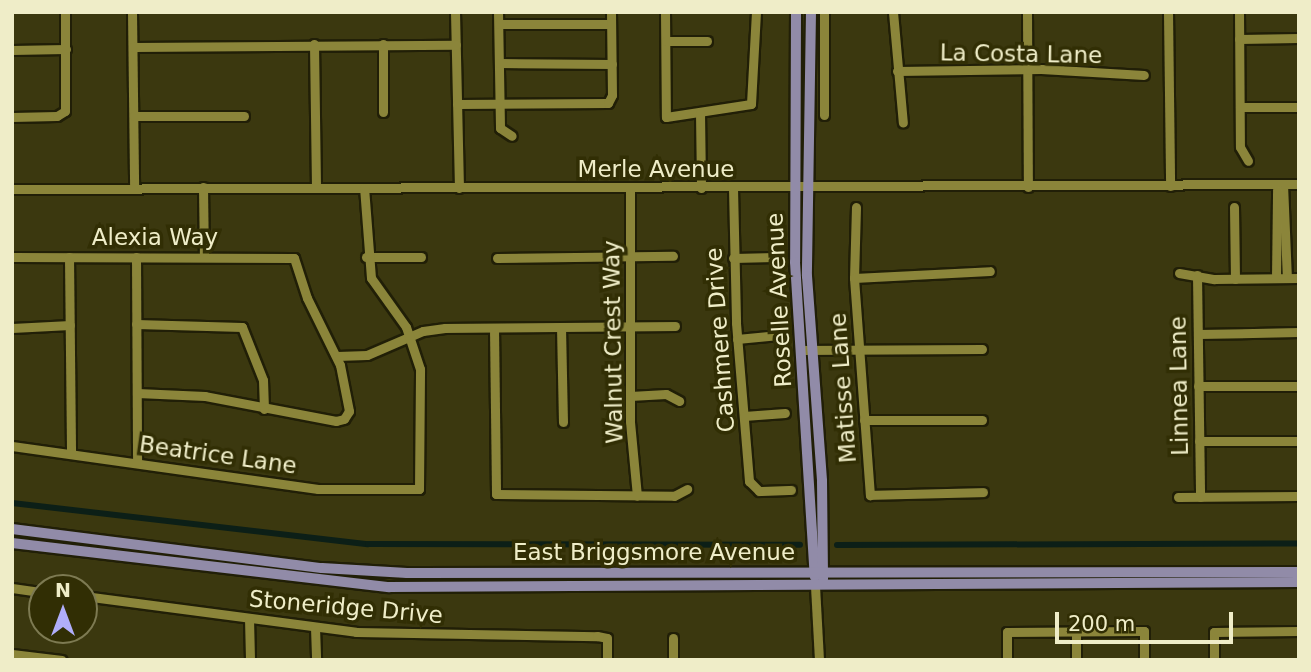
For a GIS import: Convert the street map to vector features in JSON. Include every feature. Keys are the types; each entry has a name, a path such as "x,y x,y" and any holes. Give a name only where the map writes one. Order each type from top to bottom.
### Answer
{"main road":[{"name":"Roselle Avenue","path":"796,12 806,350 819,588"},
{"name":"Roselle Avenue","path":"800,188 811,12"},
{"name":"East Briggsmore Avenue","path":"12,529 382,572 1299,572"},
{"name":"East Briggsmore Avenue","path":"12,543 369,586 819,588 1299,582"}],"street":[{"path":"12,117 62,114 66,107 65,12"},
{"path":"132,12 134,188"},
{"path":"456,12 459,188"},
{"path":"498,12 501,131 512,136"},
{"path":"457,104 604,104 612,95 611,12"},
{"path":"665,12 666,117 751,104 756,12"},
{"path":"824,12 824,115"},
{"path":"893,12 903,123"},
{"path":"1027,12 1028,187"},
{"path":"1168,12 1170,186"},
{"path":"1238,12 1240,147 1248,161"},
{"path":"499,23 611,24"},
{"path":"1239,39 1299,38"},
{"path":"666,40 707,41"},
{"path":"314,44 316,187"},
{"path":"383,44 383,112"},
{"path":"133,47 456,45"},
{"path":"12,50 66,48"},
{"path":"499,63 612,64"},
{"name":"La Costa Lane","path":"897,71 1028,69 1144,75"},
{"path":"1240,107 1299,107"},
{"path":"700,113 701,188"},
{"path":"134,116 244,116"},
{"name":"Merle Avenue","path":"12,189 1299,184"},
{"path":"1280,185 1281,235 1287,246 1287,278"},
{"path":"203,187 204,256"},
{"path":"364,188 366,257 371,278 410,336"},
{"name":"Walnut Crest Way","path":"630,188 632,327 629,396 636,496"},
{"name":"Cashmere Drive","path":"733,188 737,339 753,488 791,490"},
{"name":"Matisse Lane","path":"856,207 854,278 870,495 983,492"},
{"path":"1234,207 1235,279"},
{"path":"1276,278 1275,246 1281,235"},
{"path":"1275,246 1287,246"},
{"name":"Alexia Way","path":"12,257 204,256 296,260 307,298 337,356"},
{"path":"497,258 673,256"},
{"path":"69,257 71,454"},
{"path":"136,257 137,463"},
{"path":"366,257 421,257"},
{"path":"733,258 775,257"},
{"path":"854,278 990,271"},
{"path":"1179,273 1235,279 1299,278"},
{"name":"Linnea Lane","path":"1197,275 1200,497"},
{"path":"136,324 242,327 263,380 264,409"},
{"path":"12,328 70,325"},
{"path":"137,393 205,396 335,421 345,418 347,396 337,356 368,355 435,328 675,326"},
{"path":"494,327 496,494 674,496 687,489"},
{"path":"561,327 563,422"},
{"path":"1198,334 1299,332"},
{"path":"737,339 779,335"},
{"name":"Beatrice Lane","path":"12,446 327,490 419,489 421,379 410,336"},
{"path":"806,350 982,349"},
{"path":"1199,386 1299,386"},
{"path":"629,396 666,394 679,401"},
{"path":"744,416 785,413"},
{"path":"864,420 982,420"},
{"path":"1199,441 1299,441"},
{"path":"1178,497 1299,496"},
{"path":"819,588 820,660"},
{"name":"Stoneridge Drive","path":"98,598 315,627 389,633 536,632 607,638 607,660"},
{"path":"249,618 250,660"},
{"path":"315,627 316,660"},
{"path":"1076,631 1076,660"},
{"path":"1007,660 1007,632 1144,631 1144,660"},
{"path":"1214,660 1214,632 1299,631"},
{"path":"673,638 673,660"},
{"path":"12,654 62,660"}],"waterway":[{"path":"12,503 368,544 800,545"},
{"path":"837,545 1299,543"}]}
